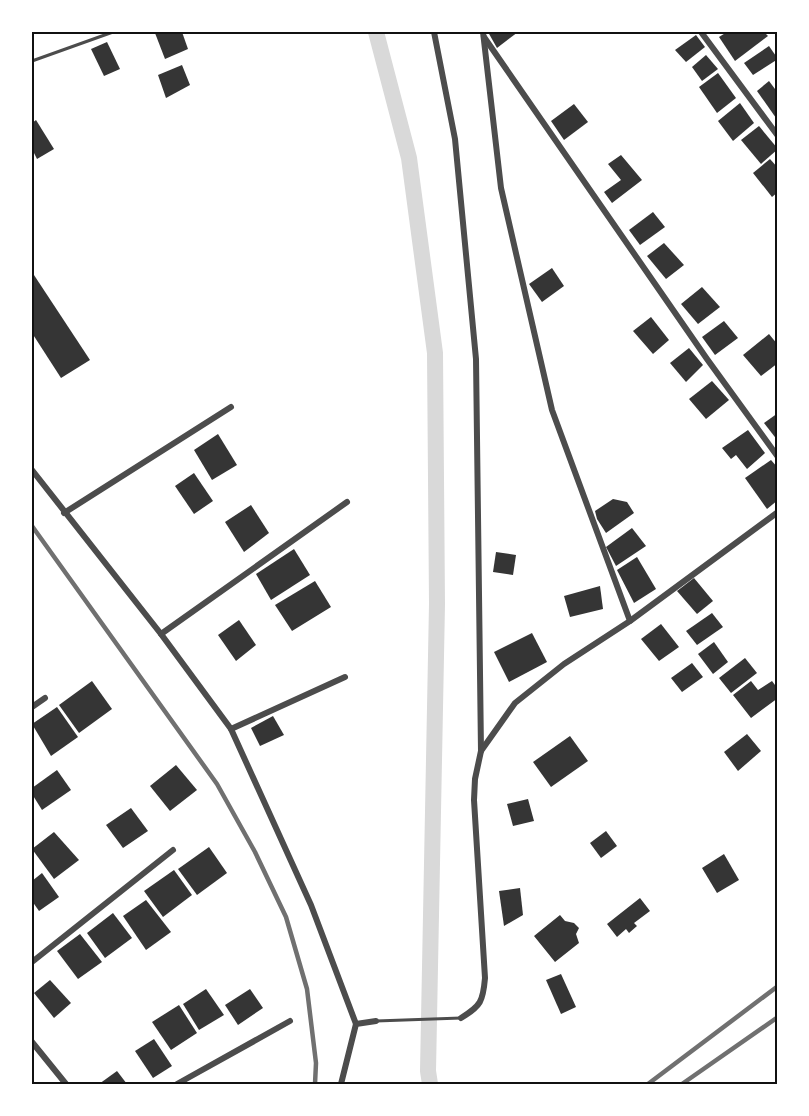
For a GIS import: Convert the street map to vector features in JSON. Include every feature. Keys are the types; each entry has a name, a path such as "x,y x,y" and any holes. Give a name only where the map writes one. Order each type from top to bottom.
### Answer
{"street":[{"path":"434,32 455,139 476,359 481,751 475,779 474,800 485,978 483,998 476,1009 461,1018"},
{"path":"701,32 777,136"},
{"path":"484,34 501,188 552,410 630,621"},
{"path":"484,34 777,457"},
{"path":"64,513 231,407"},
{"path":"32,470 161,634 231,729 311,905 356,1024 341,1084"},
{"path":"161,634 346,502"},
{"path":"481,751 515,703 564,664 630,621 777,512"},
{"path":"231,729 345,677"},
{"path":"32,707 45,698"},
{"path":"32,962 173,850"},
{"path":"177,1084 290,1021"},
{"path":"356,1024 376,1021"},
{"path":"32,1042 66,1084"}],"lane":[{"path":"32,61 113,32"},
{"path":"376,1021 461,1018"}],"building":[{"path":"182,32 188,49 165,59 155,33"},
{"path":"488,32 518,32 497,48"},
{"path":"727,32 764,32 768,36 735,61 719,37"},
{"path":"696,35 705,47 686,62 675,50"},
{"path":"107,42 120,69 104,76 91,49"},
{"path":"769,46 778,59 753,75 744,63"},
{"path":"706,55 718,69 702,81 692,67"},
{"path":"182,65 190,85 166,98 158,75"},
{"path":"718,73 736,98 717,113 699,87"},
{"path":"769,81 778,93 778,116 776,118 757,91"},
{"path":"740,103 754,123 733,141 718,121"},
{"path":"574,104 588,122 564,140 551,121"},
{"path":"36,120 54,149 37,159 32,149 32,123"},
{"path":"759,126 778,149 761,164 741,140"},
{"path":"621,155 642,180 612,203 604,192 621,180 608,164"},
{"path":"770,159 778,168 778,192 772,197 753,173"},
{"path":"653,212 665,227 640,245 629,230"},
{"path":"664,243 684,265 666,279 647,256"},
{"path":"552,268 564,286 542,302 529,284"},
{"path":"32,272 90,360 61,378 32,333"},
{"path":"702,287 720,307 698,324 681,304"},
{"path":"651,317 669,340 653,354 633,331"},
{"path":"724,321 738,338 715,355 702,337"},
{"path":"769,334 778,345 778,363 761,376 743,355"},
{"path":"689,348 703,365 686,382 670,363"},
{"path":"712,381 729,400 706,419 689,399"},
{"path":"778,413 778,441 764,423"},
{"path":"748,430 765,453 747,469 736,455 731,459 722,448"},
{"path":"218,434 237,465 212,480 194,450"},
{"path":"771,460 778,468 778,500 767,509 745,478"},
{"path":"194,473 213,501 194,514 175,486"},
{"path":"613,499 627,502 634,513 606,533 595,511"},
{"path":"251,505 269,533 244,552 225,522"},
{"path":"632,528 646,546 616,566 606,547"},
{"path":"294,549 310,575 271,600 256,574"},
{"path":"496,552 516,555 513,575 493,572"},
{"path":"637,557 656,589 634,603 617,570"},
{"path":"694,578 713,601 697,614 677,591"},
{"path":"315,581 331,607 292,631 275,605"},
{"path":"600,586 603,609 570,617 564,596"},
{"path":"712,613 723,627 697,645 686,631"},
{"path":"239,620 256,645 236,661 218,635"},
{"path":"661,624 679,647 659,661 641,639"},
{"path":"532,633 547,662 509,682 494,652"},
{"path":"714,642 728,662 713,674 698,654"},
{"path":"745,658 757,673 731,693 719,678"},
{"path":"692,663 703,677 682,692 671,678"},
{"path":"92,681 112,709 79,733 59,705"},
{"path":"751,681 758,690 772,681 778,689 778,698 751,718 733,695"},
{"path":"57,707 78,737 51,756 32,724"},
{"path":"273,716 284,735 260,746 251,728"},
{"path":"747,734 761,751 738,771 724,752"},
{"path":"570,736 588,761 551,787 533,762"},
{"path":"176,765 197,790 170,811 150,786"},
{"path":"57,770 71,790 42,810 32,794 32,788"},
{"path":"528,799 534,821 513,826 507,804"},
{"path":"131,808 148,831 123,848 106,825"},
{"path":"606,831 617,846 601,858 590,843"},
{"path":"54,832 79,860 54,879 32,849"},
{"path":"209,847 227,873 197,895 178,869"},
{"path":"724,854 739,880 717,893 702,868"},
{"path":"174,870 192,895 163,917 144,891"},
{"path":"42,873 59,897 39,911 32,901 32,881"},
{"path":"520,888 523,915 504,926 499,891"},
{"path":"640,898 650,911 634,923 637,926 629,933 626,929 617,937 607,924"},
{"path":"146,900 171,932 146,950 123,916"},
{"path":"113,913 132,938 105,958 87,933"},
{"path":"560,915 565,921 574,923 579,928 576,934 579,943 555,962 534,936"},
{"path":"80,934 102,962 78,979 57,951"},
{"path":"561,974 576,1007 561,1014 546,980"},
{"path":"50,980 71,1003 54,1018 34,993"},
{"path":"206,989 224,1015 199,1030 183,1004"},
{"path":"250,989 263,1008 238,1025 225,1005"},
{"path":"179,1005 197,1033 171,1050 152,1022"},
{"path":"154,1039 172,1066 153,1078 135,1051"},
{"path":"117,1071 127,1084 99,1084"}],"waterway":[{"path":"376,32 409,158 435,353 437,604 428,1071 430,1084"}],"railway":[{"path":"32,526 217,784 255,852 286,917 307,989 316,1063 315,1084"},
{"path":"648,1084 778,986"},
{"path":"682,1084 778,1017"}]}
